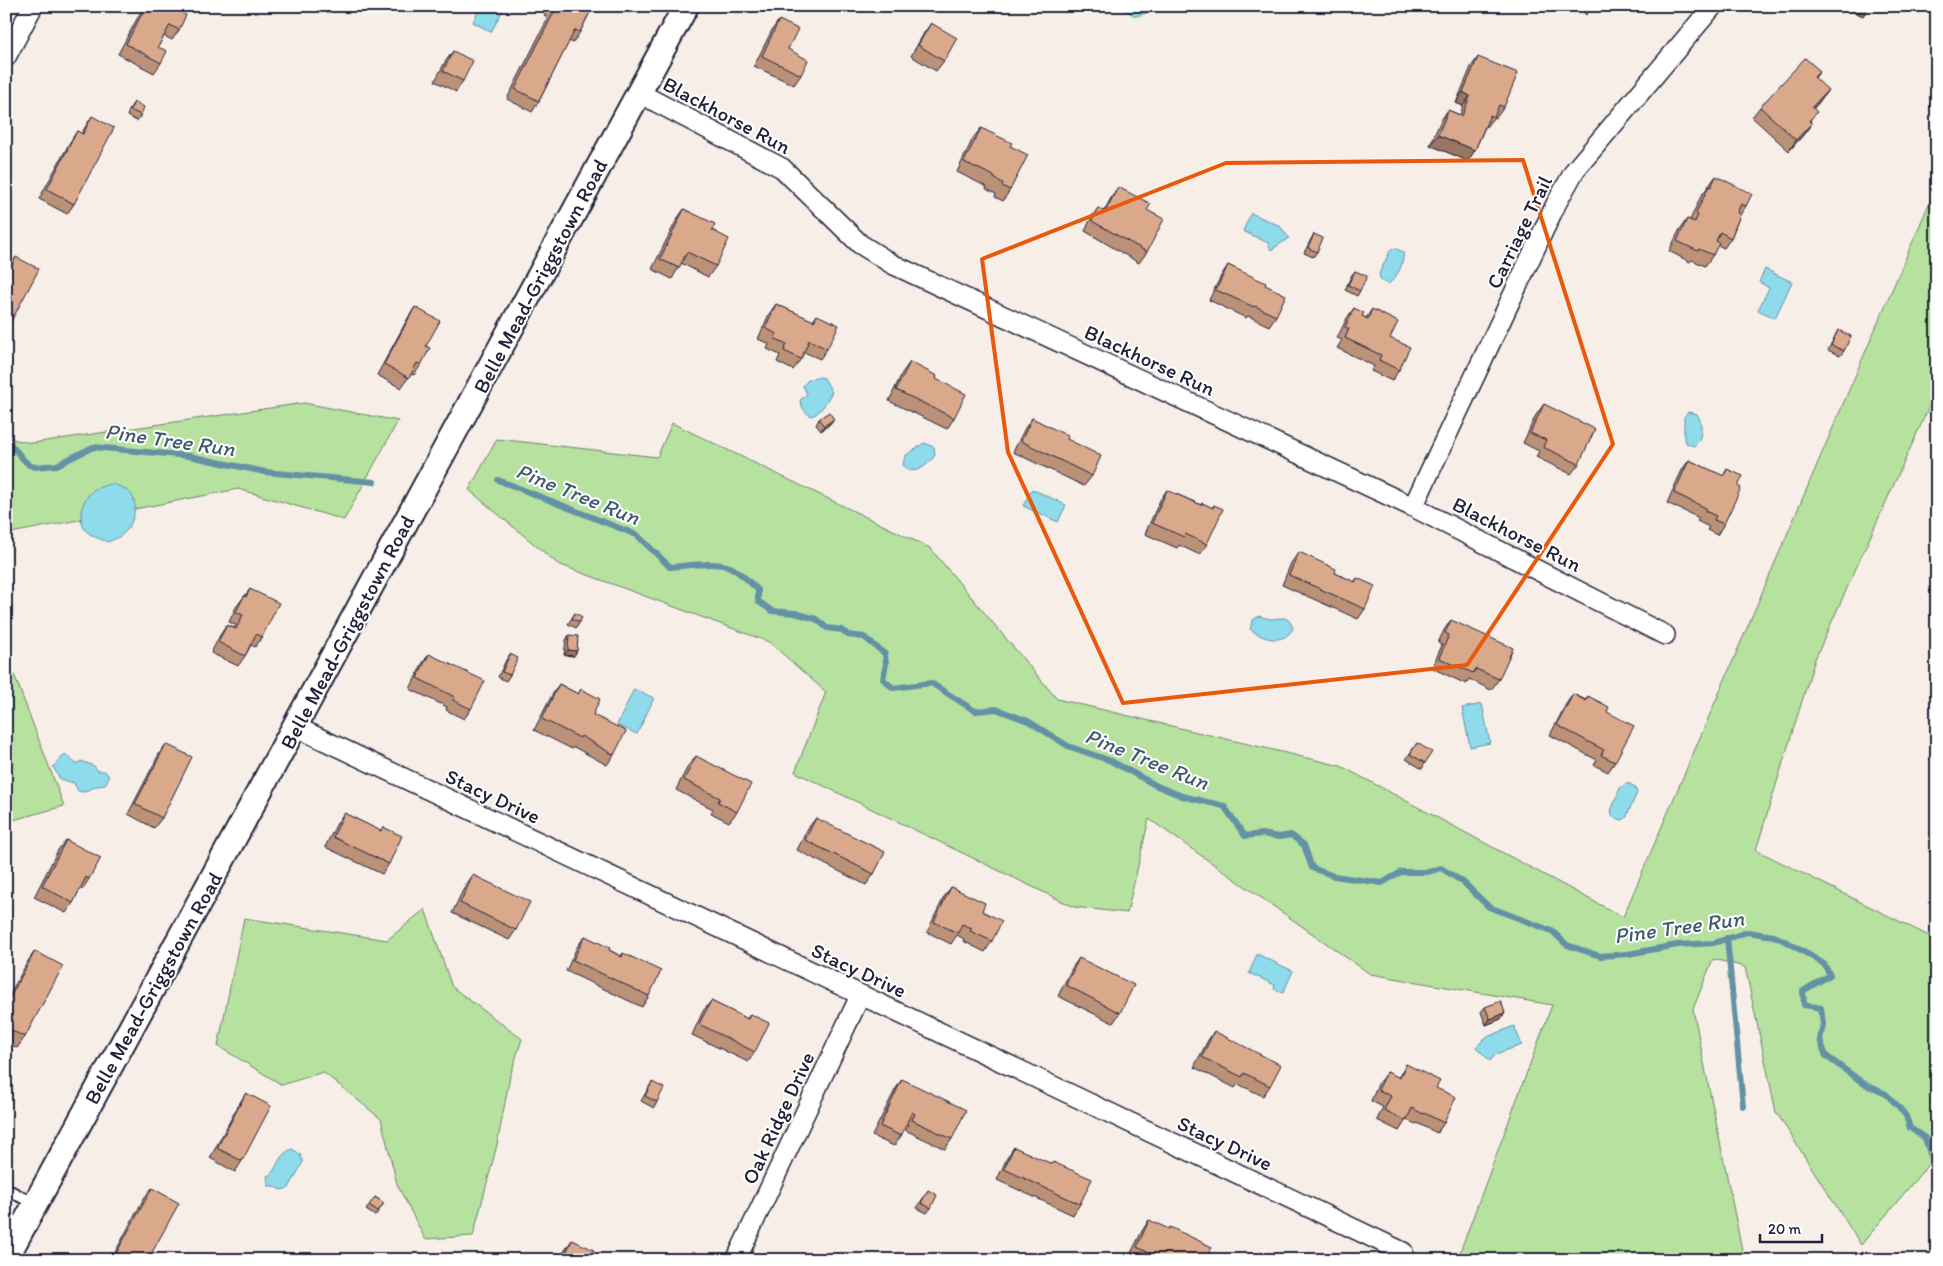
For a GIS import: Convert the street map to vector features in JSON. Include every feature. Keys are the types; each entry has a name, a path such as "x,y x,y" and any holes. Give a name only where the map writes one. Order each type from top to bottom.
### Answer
{"street":[{"path":"6,57 34,6"},
{"name":"Belle Mead-Griggstown Road","path":"6,1258 686,6"},
{"name":"Carriage Trail","path":"1414,507 1556,204 1575,170 1713,6"},
{"name":"Blackhorse Run","path":"639,93 782,168 860,244 892,264 1414,507 1666,635"},
{"name":"Stacy Drive","path":"296,727 1403,1252"},
{"name":"Oak Ridge Drive","path":"736,1260 860,996"}],"lane":[{"path":"6,1189 35,1204"}],"highlighted area":[{"path":"1523,160 1613,444 1467,665 1123,703 1008,452 982,259 1226,163"}],"green space":[{"path":"1937,185 1937,389 1815,659 1756,850 1937,940 1937,1154 1861,1245 1776,1112 1745,967 1713,959 1693,1009 1744,1260 1457,1260 1552,1005 1370,974 1149,819 1127,913 1074,907 795,772 826,692 769,642 558,564 469,490 497,439 657,457 672,423 930,548 1057,699 1341,766 1623,917"},
{"path":"304,403 398,421 344,520 238,489 6,534 6,438 32,443"},
{"path":"6,653 64,806 6,822"},
{"path":"425,909 452,987 522,1039 510,1076 497,1145 473,1236 425,1239 397,1184 381,1119 323,1072 282,1085 218,1046 244,918 387,940"}],"water":[{"path":"481,6 505,6 491,32 473,22"},
{"path":"1110,6 1151,6 1143,15 1135,16 1124,9"},
{"path":"1251,213 1280,226 1289,238 1271,250 1268,243 1243,231"},
{"path":"1395,248 1403,252 1403,260 1397,274 1388,284 1381,281 1379,274 1390,251"},
{"path":"1765,269 1792,282 1775,318 1758,310 1769,288 1759,282"},
{"path":"824,378 832,392 821,409 811,416 804,410 800,400 807,394 803,386 808,380"},
{"path":"1688,412 1697,414 1700,422 1699,440 1694,446 1686,443 1684,439 1684,417"},
{"path":"924,443 934,447 935,455 920,469 907,469 903,465 905,456"},
{"path":"110,484 128,491 134,499 135,511 126,532 108,542 86,531 82,523 81,512 87,497 95,489"},
{"path":"1032,489 1066,505 1058,522 1023,506"},
{"path":"1259,616 1270,619 1285,618 1293,628 1289,634 1279,639 1261,636 1250,629 1253,620"},
{"path":"634,689 654,698 637,734 617,725"},
{"path":"1482,704 1490,743 1470,747 1462,708"},
{"path":"65,754 76,764 81,761 94,766 98,771 105,771 109,777 105,785 81,792 78,791 74,783 60,779 53,767"},
{"path":"1628,783 1635,787 1637,793 1626,818 1622,820 1613,817 1611,811 1620,788"},
{"path":"1257,954 1293,971 1283,993 1274,989 1275,985 1249,973"},
{"path":"1514,1026 1522,1045 1496,1054 1490,1061 1476,1047 1485,1038"},
{"path":"292,1149 300,1154 303,1162 289,1188 281,1190 268,1186 267,1176 274,1171 283,1155"}],"building":[{"path":"146,6 179,6 177,10 186,15 179,30 170,25 158,47 167,51 161,63 126,44"},
{"path":"553,6 593,6 580,32 575,30 539,101 515,89 556,8"},
{"path":"779,20 798,29 788,49 808,60 801,75 762,56"},
{"path":"931,23 957,38 944,61 918,45"},
{"path":"453,51 473,61 463,81 443,71"},
{"path":"1478,57 1518,73 1504,107 1499,105 1494,117 1490,115 1475,150 1438,135 1448,110 1462,116 1470,96 1463,92"},
{"path":"1805,58 1820,71 1814,77 1828,90 1812,107 1817,112 1809,121 1812,123 1796,140 1760,107"},
{"path":"134,102 144,107 141,115 130,110"},
{"path":"92,116 114,128 74,204 47,189 77,131 83,134"},
{"path":"981,128 1012,143 1010,146 1028,155 1010,190 1002,186 1003,183 994,178 994,176 964,162"},
{"path":"1716,176 1752,194 1746,206 1741,204 1737,213 1740,215 1731,238 1720,232 1716,241 1719,243 1713,255 1699,249 1698,251 1677,241 1687,219 1695,222 1698,215 1696,213"},
{"path":"1118,187 1151,204 1147,210 1164,219 1147,252 1092,221 1098,208 1105,212"},
{"path":"684,209 715,224 712,230 729,239 716,266 687,252 679,268 660,259"},
{"path":"1314,234 1323,238 1317,252 1308,248"},
{"path":"16,257 39,269 6,331 6,275"},
{"path":"1228,265 1286,295 1276,316 1216,290"},
{"path":"1355,271 1367,276 1360,291 1348,285"},
{"path":"776,304 814,321 817,315 839,325 827,349 809,340 801,359 784,351 787,344 774,338 777,334 765,328"},
{"path":"415,307 440,321 426,346 430,348 421,365 417,363 409,378 384,364"},
{"path":"1354,308 1364,313 1362,316 1368,319 1372,309 1398,322 1390,338 1410,347 1399,370 1379,360 1381,355 1345,338 1349,329 1345,327"},
{"path":"1838,330 1851,336 1844,351 1831,345"},
{"path":"910,362 937,376 936,379 966,394 954,418 896,390"},
{"path":"1544,404 1595,429 1579,464 1543,447 1546,440 1530,433"},
{"path":"829,412 834,419 824,426 819,419"},
{"path":"1032,418 1068,436 1067,439 1101,456 1092,476 1021,441"},
{"path":"1689,460 1724,476 1727,469 1743,476 1738,486 1741,488 1724,524 1714,520 1716,516 1705,511 1706,508 1674,493"},
{"path":"1167,490 1201,505 1202,503 1213,508 1214,505 1223,509 1207,544 1185,534 1184,537 1152,523"},
{"path":"1299,552 1336,569 1335,573 1355,582 1357,578 1375,586 1365,609 1289,575"},
{"path":"250,589 279,603 262,637 256,634 245,656 218,642 227,625 236,629 243,615 236,612"},
{"path":"575,613 582,617 580,622 572,619"},
{"path":"1451,620 1513,648 1499,679 1476,669 1473,673 1439,658 1449,635 1445,633"},
{"path":"569,635 578,636 577,651 568,650"},
{"path":"429,654 485,681 471,709 453,700 455,697 417,678"},
{"path":"510,654 518,658 510,675 502,672"},
{"path":"559,684 578,694 581,689 600,699 593,715 626,731 614,755 581,736 580,738 542,719"},
{"path":"1573,694 1586,701 1588,696 1609,707 1607,712 1634,726 1615,762 1601,755 1604,750 1557,725"},
{"path":"1417,743 1432,752 1425,763 1410,754"},
{"path":"166,744 192,757 162,818 135,804"},
{"path":"696,756 751,784 737,812 718,802 720,798 684,780"},
{"path":"344,813 381,831 383,827 402,836 389,864 333,837"},
{"path":"816,818 885,852 874,874 805,840"},
{"path":"66,840 101,858 89,879 86,877 73,903 42,886"},
{"path":"473,875 530,902 516,930 460,903"},
{"path":"951,887 985,903 982,911 1002,921 992,941 970,931 972,928 962,924 958,933 934,922"},
{"path":"585,936 610,948 609,950 622,957 623,953 661,971 649,996 573,960"},
{"path":"35,951 63,966 25,1037 6,1028 6,1005"},
{"path":"1079,958 1134,985 1120,1013 1066,985"},
{"path":"711,1001 748,1019 750,1014 769,1023 755,1052 699,1024"},
{"path":"1501,1001 1505,1013 1490,1019 1485,1007"},
{"path":"1214,1031 1281,1065 1270,1086 1244,1073 1242,1077 1202,1057"},
{"path":"1406,1064 1440,1081 1436,1088 1456,1097 1444,1123 1412,1108 1406,1121 1384,1110 1391,1096 1378,1090 1387,1072 1400,1078"},
{"path":"902,1079 966,1110 952,1139 912,1120 915,1114 912,1112 901,1136 880,1126"},
{"path":"652,1082 664,1088 657,1102 645,1096"},
{"path":"246,1093 271,1106 242,1161 217,1148"},
{"path":"1014,1147 1092,1179 1080,1204 1004,1169"},
{"path":"152,1188 179,1203 148,1260 113,1259"},
{"path":"928,1190 937,1195 931,1208 921,1203"},
{"path":"375,1197 384,1203 378,1211 369,1205"},
{"path":"1149,1220 1169,1229 1170,1227 1212,1247 1206,1260 1164,1260 1137,1247"},
{"path":"572,1240 594,1250 590,1260 563,1260"}],"waterway":[{"name":"Pine Tree Run","path":"6,439 29,465 35,467 57,465 93,447 189,456 265,472 374,482"},
{"name":"Pine Tree Run","path":"498,480 637,535 670,567 708,564 730,567 741,574 758,590 758,601 772,611 795,613 816,619 827,628 842,630 848,635 864,637 885,654 886,664 883,679 893,688 931,683 975,711 996,709 1028,721 1068,746 1111,761 1157,786 1182,796 1224,806 1245,836 1262,834 1279,837 1291,835 1304,845 1312,868 1334,876 1382,883 1401,872 1428,872 1441,868 1463,882 1489,907 1552,931 1567,945 1600,956 1628,954 1677,945 1714,943 1747,932 1774,936 1789,943 1824,964 1830,975 1803,991 1804,1005 1821,1008 1823,1024 1820,1040 1826,1056 1866,1085 1886,1094 1898,1106 1906,1116 1910,1128 1925,1138 1935,1169 1937,1170"},
{"path":"1727,938 1743,1106"}]}
